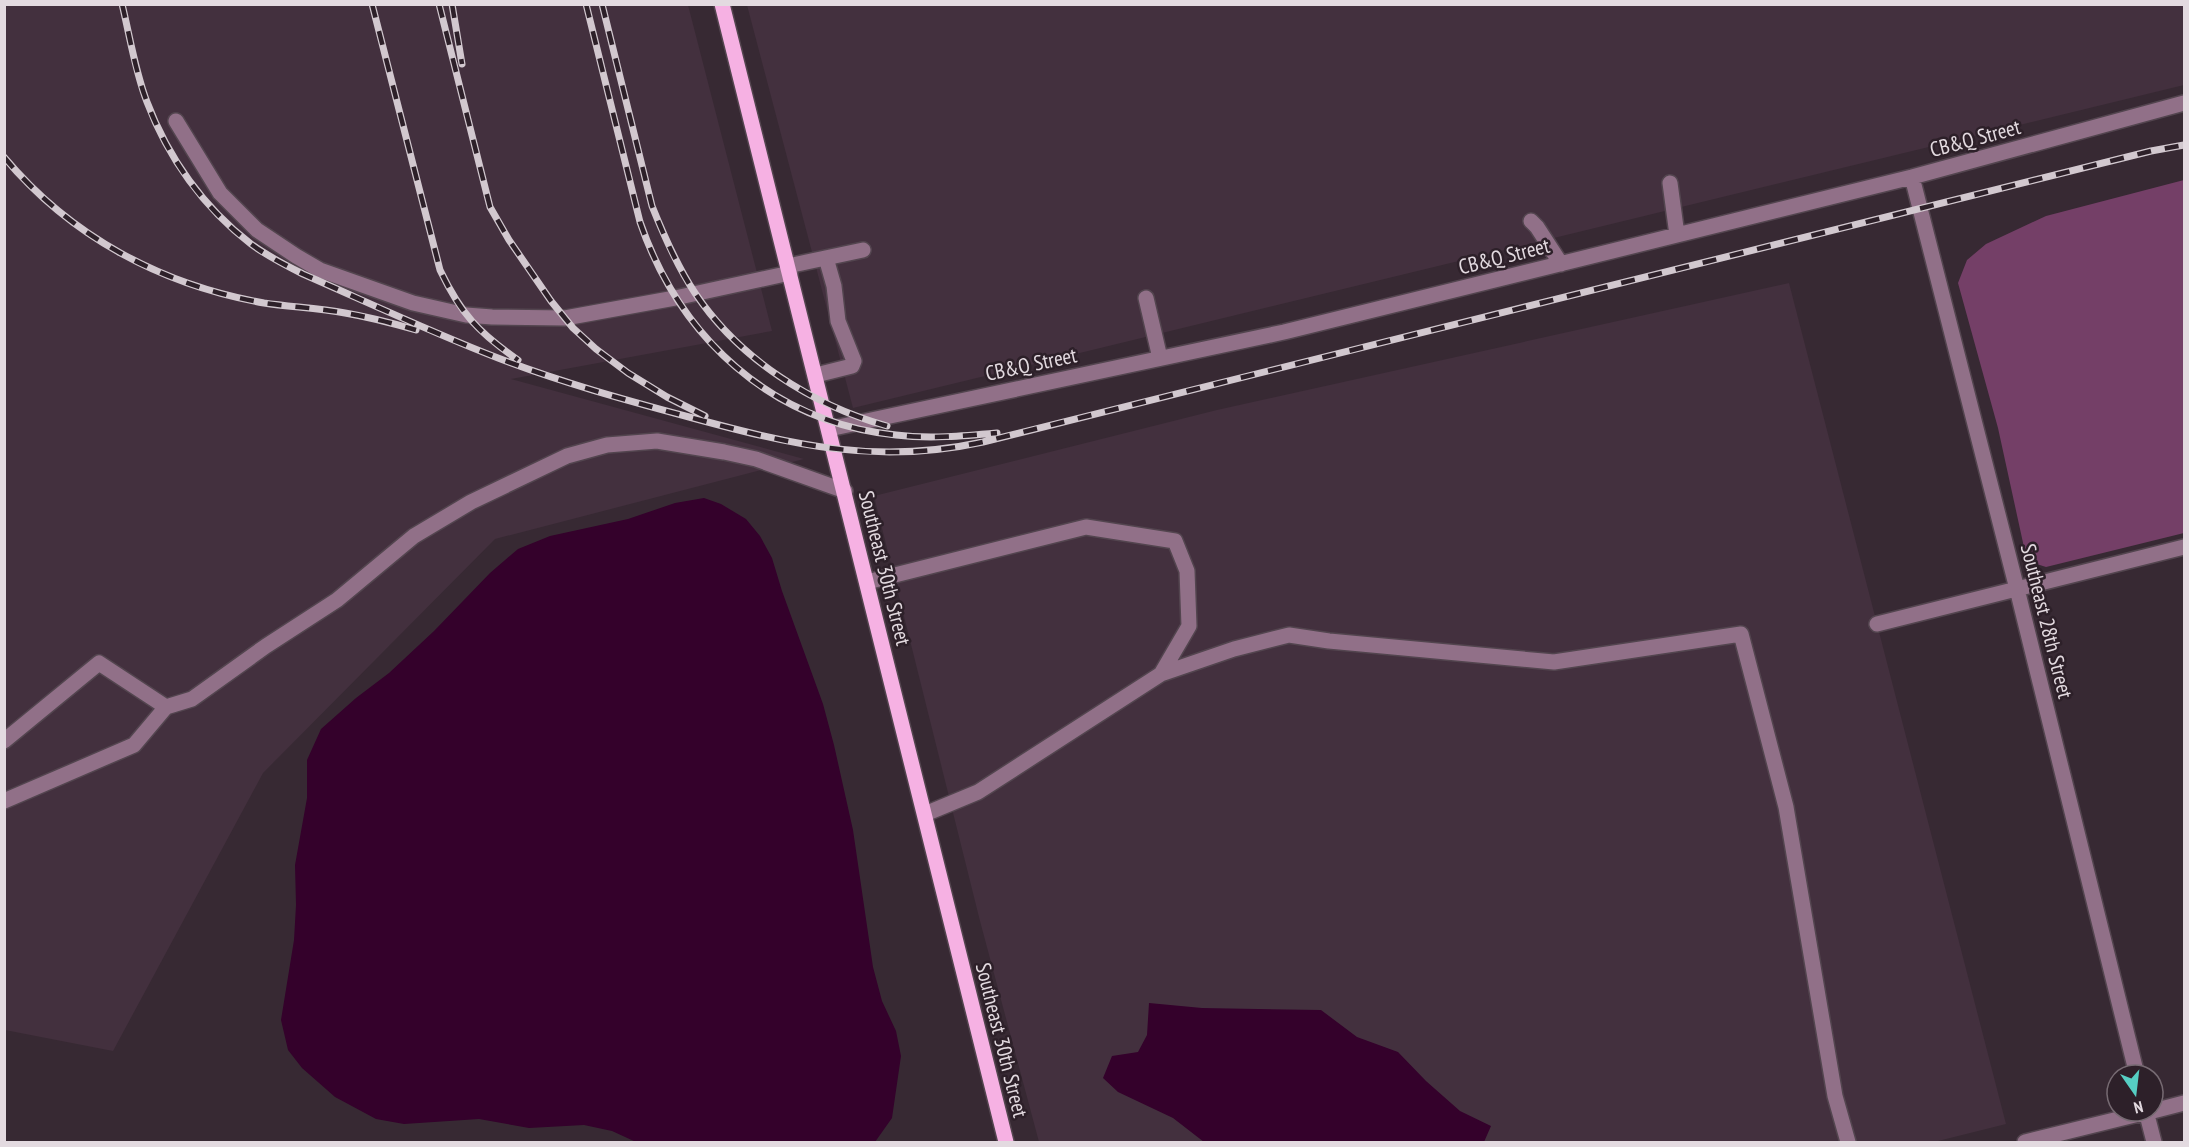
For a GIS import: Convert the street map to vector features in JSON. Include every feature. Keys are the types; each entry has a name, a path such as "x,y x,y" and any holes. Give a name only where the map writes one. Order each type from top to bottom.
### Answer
{"main road":[{"name":"Southeast 30th Street","path":"722,4 1006,1143"}],"street":[{"name":"CB&Q Street","path":"829,429 1284,332 1912,177 2184,103"},
{"path":"176,121 220,193 257,230 320,270 413,303 466,315 565,318 675,298 863,250"},
{"name":"Southeast 28th Street","path":"1912,177 2134,1063"},
{"path":"1670,183 1677,235"},
{"path":"1531,222 1537,227 1561,264"},
{"path":"816,375 852,366 854,361 837,321 834,286 826,258"},
{"path":"1146,298 1160,358"},
{"path":"4,801 134,745 166,707 192,699 266,646 337,600 414,536 471,502 567,456 607,445 657,441 756,459 845,491"},
{"path":"867,582 1086,527 1175,541 1186,571 1188,626 1161,674"},
{"path":"1877,624 2184,547"},
{"path":"925,814 978,792 1161,674 1234,649 1289,635 1329,641 1554,662 1741,634 1786,807 1835,1096 1848,1143"},
{"path":"4,741 99,663 166,707"},
{"path":"2165,1107 2184,1103"},
{"path":"2025,1143 2105,1122"},
{"path":"2151,1123 2154,1143"}],"shaded area":[{"path":"4,5 688,5 772,331 511,379 804,459 495,539 263,773 113,1051 5,1030"},
{"path":"747,5 2184,5 2184,85 853,408"},
{"path":"2184,180 2184,533 2046,567 2027,561 1998,428 1958,283 1967,260 1986,244 2046,216"},
{"path":"1789,283 2006,1124 1934,1142 1039,1142 980,921 874,496 1217,410"},
{"path":"704,498 721,504 746,519 760,536 772,558 823,704 853,830 873,967 882,1001 896,1031 901,1056 892,1118 875,1142 636,1142 612,1131 584,1125 529,1128 479,1119 404,1124 376,1119 335,1097 302,1068 288,1050 281,1020 294,940 295,865 307,798 307,760 321,729 389,673 434,631 490,573 518,549 550,536 628,519 675,503"},
{"path":"1149,1003 1202,1008 1321,1010 1357,1037 1398,1052 1460,1111 1491,1126 1484,1142 1204,1142 1173,1118 1118,1092 1103,1078 1112,1056 1138,1052 1147,1035"}],"railway":[{"path":"122,4 143,90 156,123 177,162 203,198 218,214 251,244 270,256 303,274 449,338 521,367 569,383 763,436 834,449 870,452 944,449 983,442 2151,151 2184,145"},
{"path":"372,4 440,270 455,299 472,321 481,331 518,360"},
{"path":"439,4 490,207 509,240 551,301 573,328 596,349 628,373 667,397 705,416"},
{"path":"452,4 462,64"},
{"path":"586,4 640,222 657,264 679,302 706,337 736,367 771,392 809,413 851,427 921,437 997,433"},
{"path":"602,4 652,206 671,251 695,293 733,339 779,376 832,406 887,426"},
{"path":"4,157 30,186 89,234 155,270 226,295 264,303 354,315 416,330"}]}
